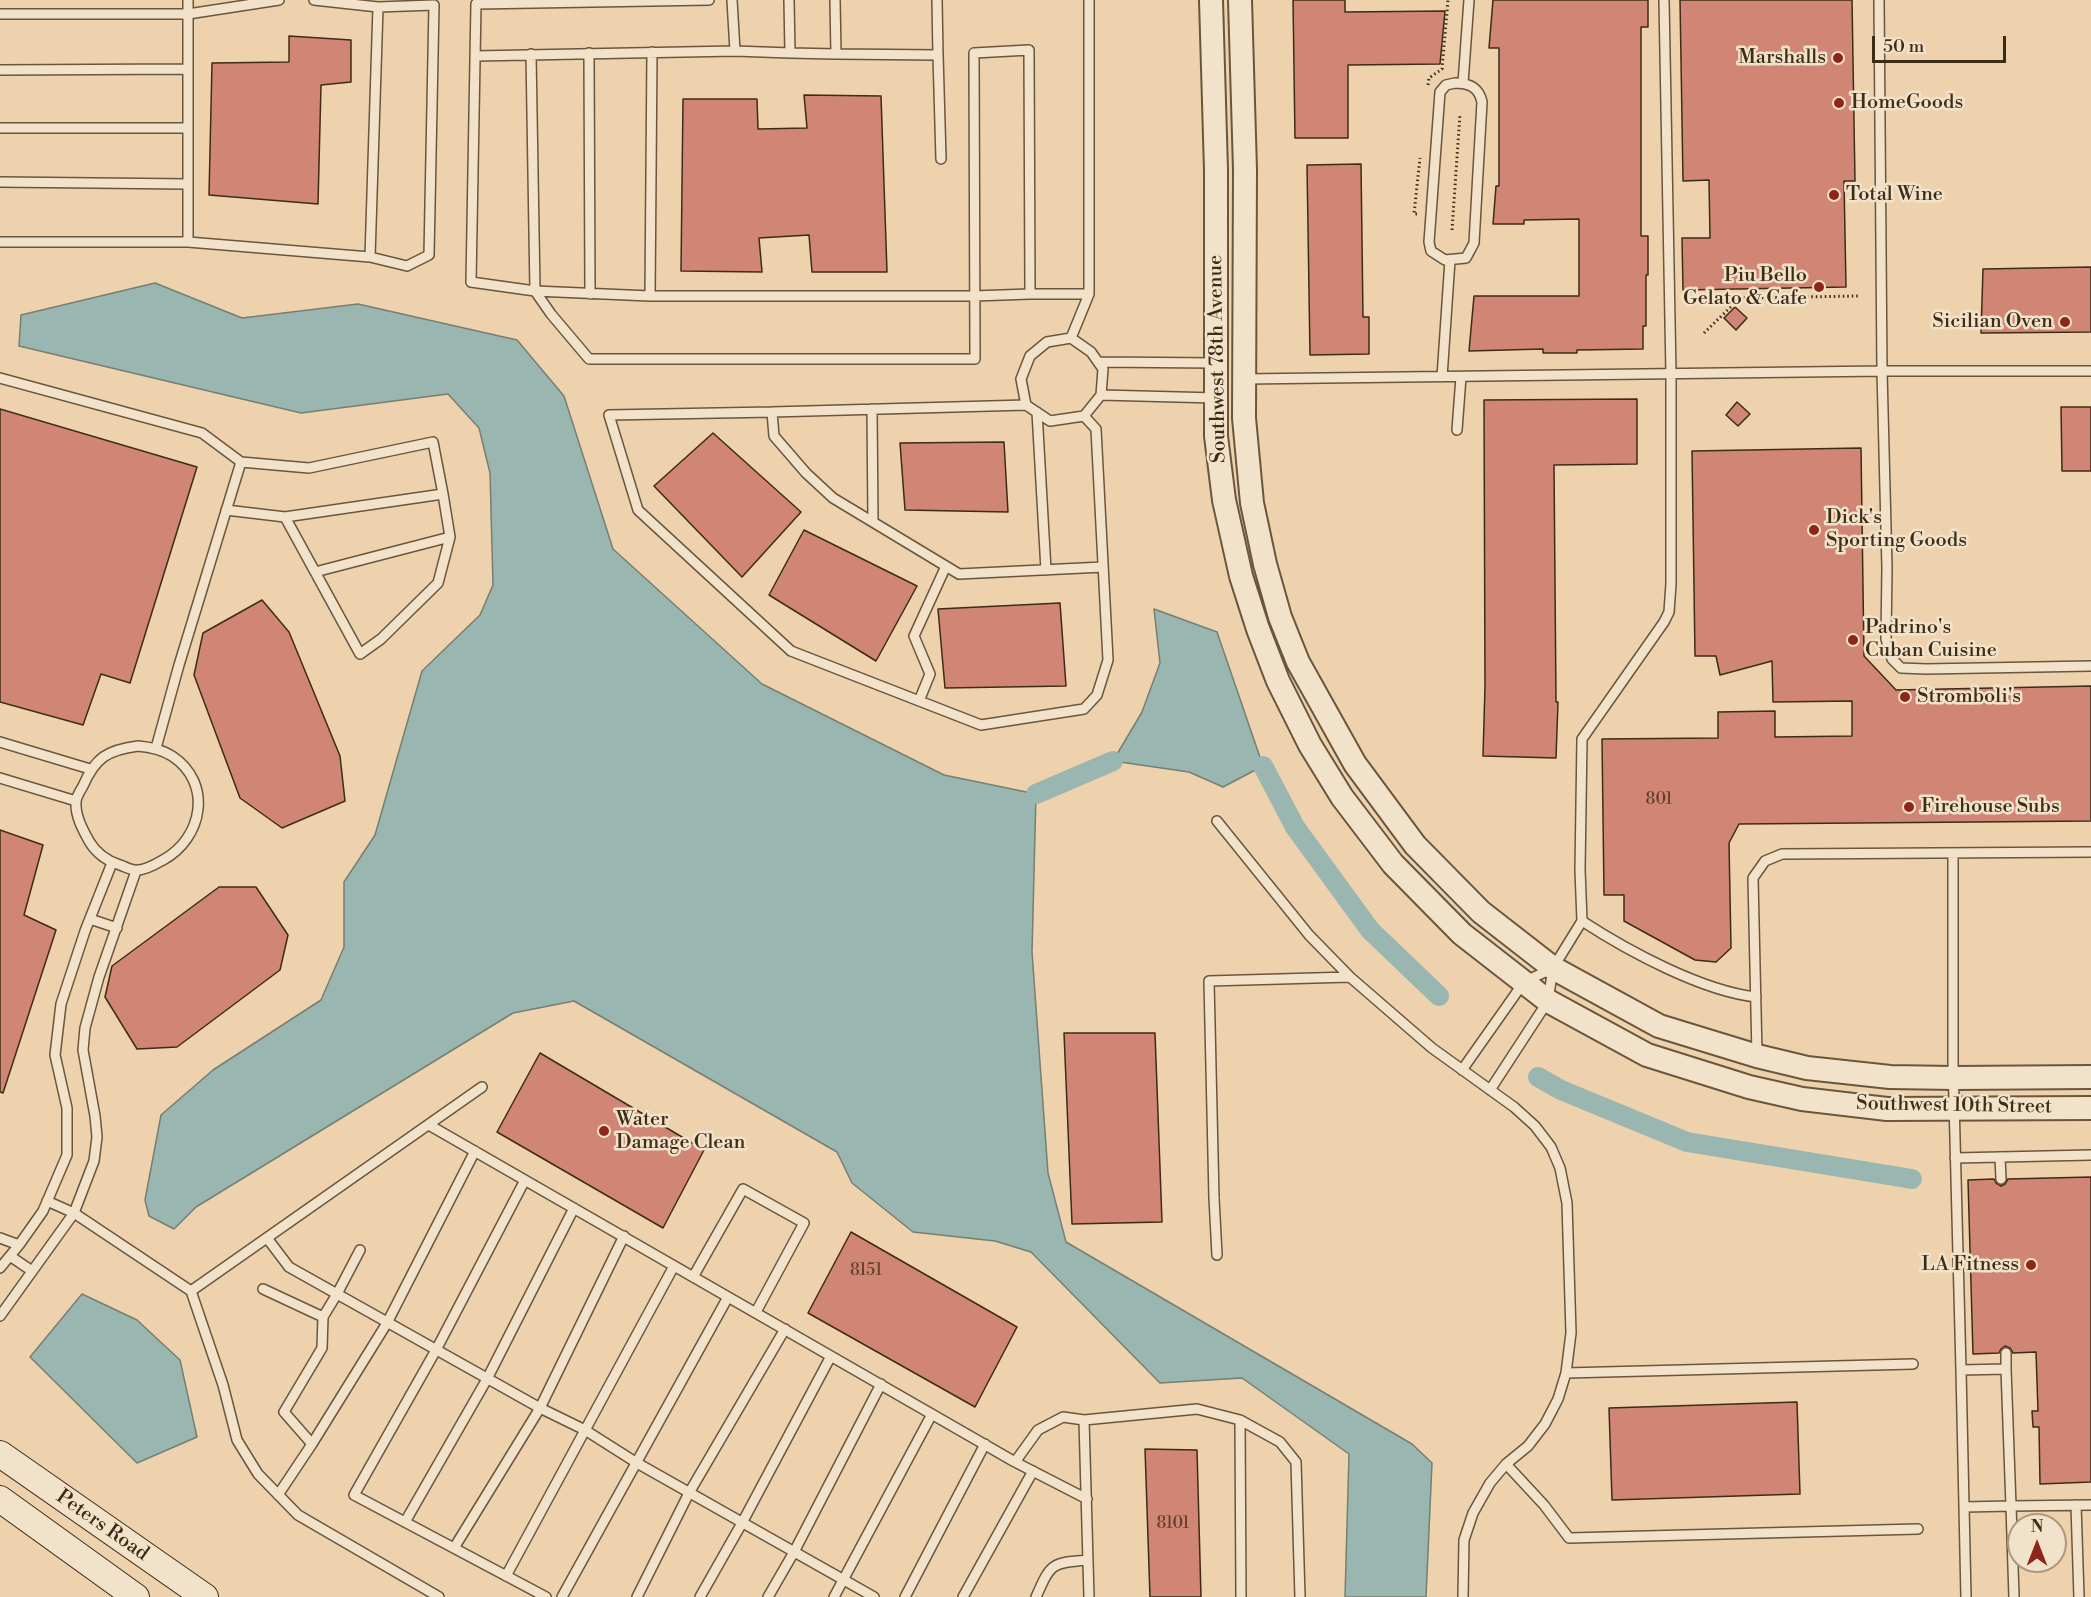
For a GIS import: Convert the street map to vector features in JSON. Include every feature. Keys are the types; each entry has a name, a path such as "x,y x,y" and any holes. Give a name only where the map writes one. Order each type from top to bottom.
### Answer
{"main road":[{"name":"Peters Road","path":"0,1454 205,1597"},
{"name":"Peters Road","path":"0,1499 136,1597"}],"street":[{"name":"Southwest 78th Avenue","path":"1211,0 1216,170 1216,436 1224,500 1241,576 1258,629 1278,681 1310,745 1342,797 1393,864 1461,934 1548,1001"},
{"name":"Southwest 78th Avenue","path":"1240,0 1245,170 1244,418 1252,503 1265,564 1280,617 1298,662 1355,764 1415,845 1481,912 1552,968"},
{"path":"1216,327 1245,380"},
{"path":"1216,363 1244,418"},
{"name":"Southwest 10th Street","path":"1552,968 1659,1026 1757,1056 1807,1068 1890,1077 2091,1077"},
{"name":"Southwest 10th Street","path":"1548,1001 1647,1055 1749,1087 1802,1099 1876,1107 2091,1108"}],"lane":[{"path":"188,0 188,242"},
{"path":"0,14 188,14 279,0"},
{"path":"0,242 188,242 370,257 407,266 429,255 434,5 378,7 314,0"},
{"path":"709,0 476,3 471,282 535,291 650,296 1089,294"},
{"path":"732,0 735,51"},
{"path":"789,0 790,53"},
{"path":"835,0 836,54"},
{"path":"937,0 940,159"},
{"path":"1071,338 1089,294 1089,0"},
{"path":"1463,83 1469,0"},
{"path":"1490,1090 1548,1001 1552,968 1582,921 1580,870 1582,739 1669,612 1671,374 1664,0"},
{"path":"1879,0 1886,639 1892,659 1901,668 1926,669 2091,666"},
{"path":"370,257 378,7"},
{"path":"531,54 535,291 589,359 975,359 974,53 1029,50 1030,294"},
{"path":"475,56 735,51 938,55"},
{"path":"650,296 652,52"},
{"path":"589,53 590,294"},
{"path":"0,70 188,69"},
{"path":"1463,83 1473,86 1480,93 1482,102 1474,243 1466,258 1450,260 1440,258 1431,251 1430,224 1440,92 1446,85 1463,83"},
{"path":"0,128 188,128"},
{"path":"0,182 188,184"},
{"path":"1442,377 1450,260"},
{"path":"1026,405 1021,379 1030,356 1047,342 1071,338 1091,352 1103,369 1101,395 1084,416 1050,421 1026,405 609,415 638,510 791,651 981,724 1084,709 1097,695 1108,660 1096,429 1084,416"},
{"path":"1098,362 1216,363"},
{"path":"1245,380 1882,370 2091,371"},
{"path":"1457,430 1461,376"},
{"path":"0,378 202,433 241,462 309,468 433,442 450,537 438,583 381,639 360,654 285,517"},
{"path":"1101,395 1216,398"},
{"path":"872,409 873,522"},
{"path":"772,412 774,436 806,473 833,498 958,574 1103,567"},
{"path":"1037,412 1046,570"},
{"path":"156,748 241,462"},
{"path":"226,510 285,517 443,494"},
{"path":"315,572 450,537"},
{"path":"919,701 930,674 914,636 946,566"},
{"path":"0,742 90,769"},
{"path":"138,746 156,748 172,756 186,769 195,785 199,803 197,822 189,839 176,853 136,871 112,862 98,853 81,824 76,801 90,769 104,756 120,748 138,746"},
{"path":"0,778 76,801"},
{"path":"1217,821 1309,935 1350,977 1432,1048 1514,1107 1535,1126 1551,1148 1560,1168 1567,1203 1571,1333 1566,1373 1558,1399 1545,1424 1528,1446 1506,1464 1490,1483 1473,1513 1464,1540 1463,1597"},
{"path":"1757,1056 1753,878 1765,861 1782,854 2091,852"},
{"path":"1953,854 1954,1109 1966,1597"},
{"path":"0,1268 43,1210 68,1155 67,1108 55,1055 61,1004 112,862"},
{"path":"0,1316 74,1213 94,1161 96,1137 92,1096 83,1050 85,1028 99,977 136,871"},
{"path":"90,919 117,928"},
{"path":"1582,921 1685,977 1740,996 1756,997"},
{"path":"1462,1070 1524,982 1552,968"},
{"path":"1217,1255 1209,981 1350,977"},
{"path":"191,1291 482,1087"},
{"path":"429,1125 1016,1462 1087,1499"},
{"path":"278,1495 387,1323 475,1151"},
{"path":"1955,1158 2091,1155"},
{"path":"2000,1157 2001,1179"},
{"path":"525,1180 436,1350 354,1495 546,1597"},
{"path":"693,1277 743,1189 804,1223 756,1312"},
{"path":"47,1201 74,1213 191,1291 223,1385 237,1440 258,1474 278,1495 298,1515 439,1597"},
{"path":"405,1522 487,1379 574,1208"},
{"path":"454,1548 540,1408 624,1236"},
{"path":"0,1238 19,1245"},
{"path":"267,1238 289,1267 487,1379 585,1430 637,1463 874,1597"},
{"path":"312,1444 284,1412 322,1348 323,1317 360,1250"},
{"path":"10,1256 32,1271"},
{"path":"506,1576 674,1266"},
{"path":"263,1289 323,1317"},
{"path":"562,1597 728,1296"},
{"path":"637,1597 689,1493 785,1329"},
{"path":"2006,1353 2014,1597"},
{"path":"700,1597 831,1356"},
{"path":"1566,1373 1913,1364"},
{"path":"1961,1370 2006,1369"},
{"path":"768,1597 794,1552 881,1384"},
{"path":"1016,1462 1038,1430 1063,1417 1084,1420 1197,1409 1240,1420 1280,1442 1296,1462 1300,1597"},
{"path":"834,1597 932,1414"},
{"path":"1084,1420 1089,1597"},
{"path":"1240,1420 1242,1597"},
{"path":"905,1597 985,1444"},
{"path":"1506,1464 1544,1505 1569,1538 1917,1529"},
{"path":"963,1597 1033,1471"},
{"path":"2076,1505 2079,1597"},
{"path":"1964,1507 2091,1505"},
{"path":"1036,1597 1047,1571 1058,1563 1088,1560"}],"path":[{"path":"1452,230 1460,114"},
{"path":"1447,216 1453,217"},
{"path":"1704,333 1740,298 1859,296"}],"water":[{"path":"155,283 242,318 358,304 517,340 564,396 613,549 762,684 944,775 1036,794 1032,952 1048,1173 1066,1242 1412,1444 1432,1463 1426,1597 1345,1597 1349,1454 1242,1378 1160,1383 1031,1252 995,1241 913,1232 852,1183 837,1152 574,1001 513,1013 196,1207 174,1229 149,1216 145,1200 161,1115 213,1070 321,1000 344,947 344,882 375,835 422,671 480,615 493,585 490,473 479,428 448,394 301,413 19,346 21,315"},
{"path":"1154,609 1217,632 1263,766 1223,787 1189,772 1113,761 1142,712 1160,663"},
{"path":"82,1294 137,1320 180,1360 197,1437 137,1463 30,1357"}],"building":[{"path":"1293,0 1345,0 1345,12 1445,11 1440,64 1348,65 1348,138 1295,138"},
{"path":"1493,0 1648,0 1648,27 1641,27 1641,236 1648,236 1646,326 1643,326 1643,349 1577,350 1577,353 1543,353 1543,349 1469,351 1474,296 1579,296 1579,219 1524,220 1524,224 1493,224 1496,186 1499,186 1499,48 1489,48"},
{"path":"1680,0 1852,0 1855,181 1844,181 1846,287 1683,290 1682,238 1710,238 1709,180 1683,181"},
{"path":"289,36 351,40 351,82 321,85 318,204 209,195 212,63 289,62"},
{"path":"804,95 881,96 887,272 812,272 809,235 759,238 762,272 681,271 683,99 757,99 758,129 807,128"},
{"path":"1361,164 1363,317 1369,317 1369,354 1310,355 1307,165"},
{"path":"2091,267 2091,332 1981,333 1983,269"},
{"path":"1735,307 1747,318 1736,330 1724,318"},
{"path":"1637,399 1637,464 1554,465 1556,702 1558,702 1556,758 1483,756 1485,686 1484,400"},
{"path":"1737,402 1750,414 1738,426 1726,415"},
{"path":"2061,407 2091,407 2091,471 2062,471"},
{"path":"0,409 197,467 130,683 101,674 83,725 0,702"},
{"path":"713,433 801,512 742,577 654,486"},
{"path":"1004,442 1008,512 905,510 900,443"},
{"path":"1861,448 1864,656 1896,690 2091,686 2091,821 1739,824 1729,843 1731,948 1716,962 1695,960 1624,921 1624,895 1604,895 1602,739 1718,738 1718,712 1775,711 1775,737 1852,736 1852,701 1773,702 1772,661 1720,675 1716,656 1695,656 1692,451"},
{"path":"804,530 917,586 876,661 769,595"},
{"path":"262,600 289,632 340,756 345,801 282,828 240,798 194,675 203,633"},
{"path":"1060,603 1066,686 945,688 938,609"},
{"path":"0,830 43,845 24,915 56,930 3,1093 0,1092"},
{"path":"219,887 256,887 288,935 280,970 177,1047 137,1049 105,997 112,966"},
{"path":"1064,1033 1155,1033 1162,1222 1072,1224"},
{"path":"540,1053 704,1150 663,1228 497,1132"},
{"name":"LA Fitness","path":"2091,1177 2091,1482 2040,1484 2039,1427 2033,1427 2032,1411 2038,1411 2036,1352 2013,1353 2005,1346 1999,1353 1973,1354 1968,1180 1994,1179 2001,1186 2008,1179"},
{"path":"851,1232 1017,1327 975,1407 808,1313"},
{"path":"1797,1402 1800,1494 1612,1500 1609,1408"},
{"path":"1145,1449 1197,1450 1201,1597 1150,1597"}],"waterway":[{"path":"1036,794 1113,761"},
{"path":"1263,766 1295,827 1370,930 1439,996"},
{"path":"1538,1077 1561,1090 1687,1142 1912,1179"}],"place":[{"name":"Marshalls","path":"1838,58"},
{"name":"HomeGoods","path":"1839,103"},
{"name":"Total Wine","path":"1834,195"},
{"name":"Piu Bello Gelato & Cafe","path":"1819,287"},
{"name":"Sicilian Oven","path":"2065,322"},
{"name":"Dick's Sporting Goods","path":"1814,530"},
{"name":"Padrino's Cuban Cuisine","path":"1853,640"},
{"name":"Stromboli's","path":"1905,697"},
{"name":"Firehouse Subs","path":"1909,807"},
{"name":"Water Damage Clean","path":"604,1131"},
{"name":"LA Fitness","path":"2031,1265"}]}
